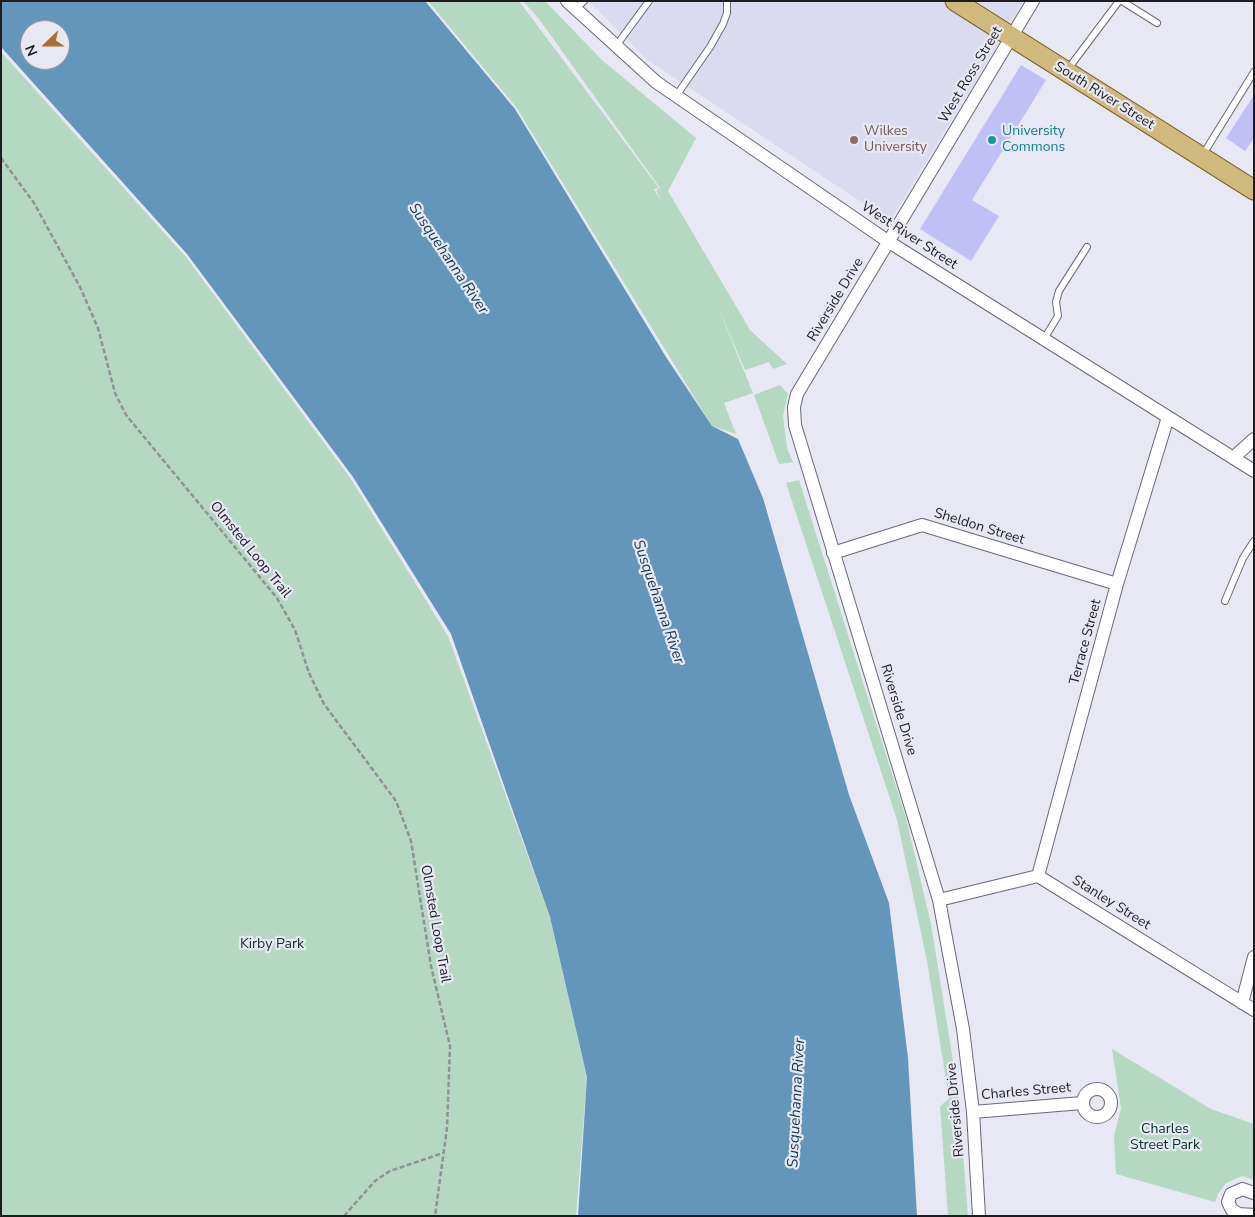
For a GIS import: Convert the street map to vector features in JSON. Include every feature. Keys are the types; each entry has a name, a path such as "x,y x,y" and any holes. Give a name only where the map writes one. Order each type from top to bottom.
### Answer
{"main road":[{"name":"South River Street","path":"955,1 1254,190"}],"street":[{"name":"West Ross Street","path":"889,242 1033,1"},
{"name":"West River Street","path":"576,4 616,46 656,82 676,96 889,242 1254,471"},
{"name":"Riverside Drive","path":"889,242 797,394 795,425 939,900 963,1029 973,1112 979,1216"},
{"name":"Terrace Street","path":"1038,876 1117,584 1168,417"},
{"path":"1233,458 1254,439"},
{"name":"Sheldon Street","path":"833,553 922,525 1117,584"},
{"path":"939,900 1038,876"},
{"name":"Stanley Street","path":"1038,876 1254,1010"},
{"path":"1242,1003 1254,957"},
{"name":"Charles Street","path":"973,1112 1082,1103"},
{"path":"1254,1193 1242,1189 1238,1190 1228,1198 1228,1202 1232,1210 1240,1214 1254,1215"}],"lane":[{"path":"616,46 649,1"},
{"path":"676,96 710,47 723,24 727,14 727,1"},
{"path":"1066,72 1120,1 1157,22"},
{"path":"1202,157 1254,72"},
{"path":"1044,339 1058,316 1056,302 1059,291 1087,247"},
{"path":"1225,601 1243,558 1254,541"}],"path":[{"name":"Olmsted Loop Trail","path":"1,158 34,203 80,287 98,328 115,394 126,415 277,598 295,630 309,673 324,704 396,801 411,841 432,966 450,1046 447,1128 435,1216"},
{"path":"344,1216 375,1181 390,1171 443,1153"}],"shaded area":[{"name":"Wilkes University","path":"589,1 1024,1 890,221 646,59"}],"green space":[{"path":"428,1 519,1 659,188 654,189 662,203 656,190 660,188 539,19 523,1 545,1 603,61 696,138 668,191 750,330 787,364 773,369 769,362 745,370 717,305 753,393 724,403 736,434 712,426 516,107"},
{"name":"Kirby Park","path":"1,52 186,257 351,479 448,636 550,917 587,1077 576,1216 1,1216"},
{"path":"780,385 788,394 783,416 787,448 793,462 779,464 754,395"},
{"path":"799,480 906,818 931,924 958,1092 968,1216 948,1216 940,1106 949,1099 927,961 897,820 786,483"},
{"name":"Charles Street Park","path":"1112,1049 1211,1109 1254,1124 1254,1180 1242,1176 1226,1183 1215,1202 1116,1174 1114,1136 1121,1108"}],"water":[{"name":"Susquehanna River","path":"1,1 425,1 515,109 666,357 712,426 738,439 763,498 849,795 889,903 908,1058 917,1216 578,1216 587,1077 550,917 451,634 353,477 187,254 22,70 70,70 70,20 20,20 20,68 1,47"}],"building":[{"name":"University Commons","path":"1021,65 1046,80 972,200 999,216 971,261 920,229"},
{"path":"1254,95 1254,138 1245,151 1226,138"}],"place":[{"name":"Wilkes University","path":"854,140"},
{"name":"University Commons","path":"992,140"}]}
